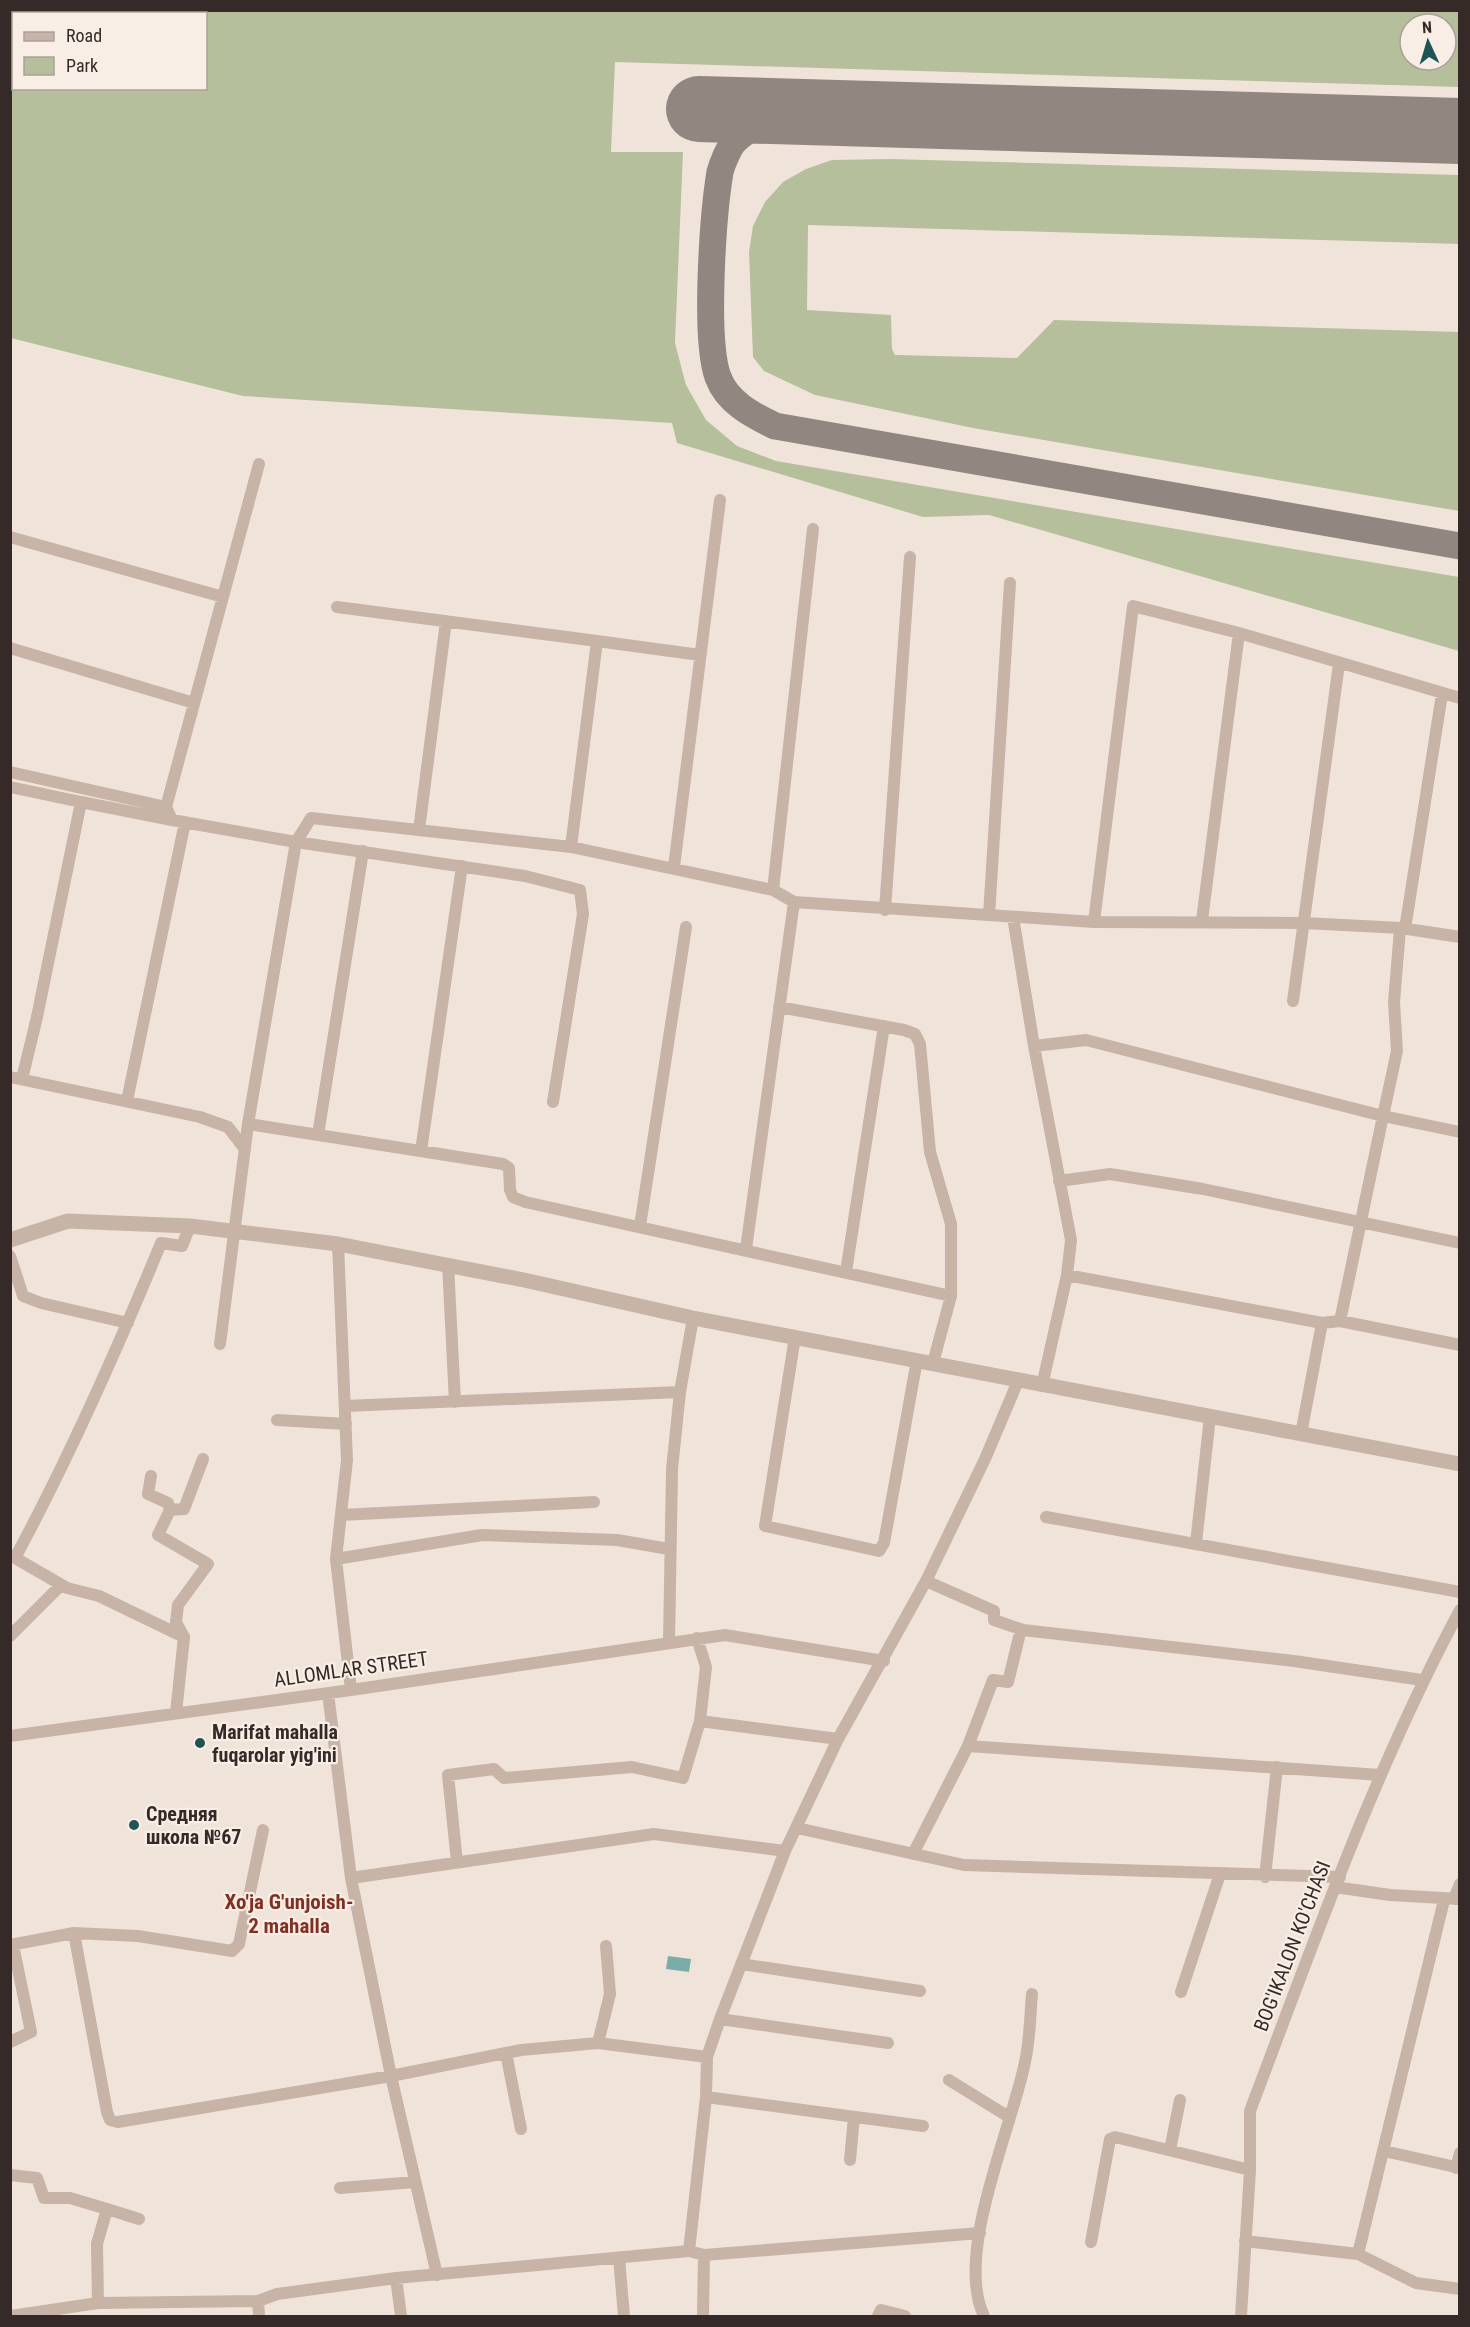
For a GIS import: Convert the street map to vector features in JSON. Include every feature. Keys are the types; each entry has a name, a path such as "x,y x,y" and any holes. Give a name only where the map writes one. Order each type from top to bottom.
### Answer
{"street":[{"path":"166,807 259,464"},
{"path":"674,867 720,500"},
{"path":"773,890 813,529"},
{"path":"10,537 223,597"},
{"path":"885,910 910,557"},
{"path":"989,915 1010,583"},
{"path":"1094,922 1133,606 1239,633 1338,664 1460,698"},
{"path":"337,607 700,655"},
{"path":"419,830 446,621"},
{"path":"1202,920 1239,633"},
{"path":"571,847 597,640"},
{"path":"10,648 194,703"},
{"path":"1293,1001 1338,664"},
{"path":"1405,929 1442,694"},
{"path":"10,772 166,807 178,821"},
{"path":"10,787 296,842 525,876 580,890 583,914 553,1102"},
{"path":"81,802 37,1017 16,1078 200,1117 228,1127 245,1149"},
{"path":"220,1344 248,1124 296,842 311,818 571,847 674,867 773,890 794,902 885,910 1094,922 1202,920 1304,923 1405,929 1460,937"},
{"path":"127,1101 178,821"},
{"path":"318,1135 363,851"},
{"path":"421,1152 462,866"},
{"path":"746,1249 794,902"},
{"path":"1013,917 1034,1046 1071,1240 1067,1275 1041,1386"},
{"path":"640,1226 686,927"},
{"path":"1340,1321 1397,1051 1394,1002 1400,929 1405,929"},
{"path":"778,1007 884,1026 915,1034 920,1044 930,1152 951,1224 951,1296 933,1363"},
{"path":"846,1272 884,1026"},
{"path":"1034,1046 1086,1040 1383,1116 1460,1132"},
{"path":"248,1124 503,1164 509,1168 510,1190 513,1197 951,1296"},
{"path":"1059,1181 1110,1174 1203,1189 1460,1243"},
{"path":"10,1240 68,1221 190,1226 338,1244 448,1264 693,1318 1460,1464"},
{"path":"184,1637 99,1596 61,1585 13,1557 51,1491 128,1323 161,1243 182,1246 190,1226"},
{"path":"338,1244 347,1460 336,1559 351,1690"},
{"path":"10,1256 23,1296 41,1303 128,1323"},
{"path":"448,1264 455,1402"},
{"path":"1067,1275 1322,1323 1340,1321 1460,1345"},
{"path":"669,1642 672,1469 680,1392 693,1318"},
{"path":"1301,1434 1322,1323"},
{"path":"795,1337 765,1526 879,1551 884,1543 917,1360"},
{"path":"689,2251 706,2097 707,2056 720,2019 784,1851 838,1739 884,1661 926,1581 985,1459 1018,1381"},
{"path":"345,1407 680,1392"},
{"path":"1196,1544 1210,1417"},
{"path":"277,1420 346,1424"},
{"path":"170,1509 184,1509 203,1459"},
{"path":"151,1476 148,1494 168,1503 170,1509 158,1535 208,1564 178,1605 176,1622 184,1637 176,1713"},
{"path":"341,1515 594,1502"},
{"path":"1046,1517 1460,1592"},
{"path":"336,1559 482,1535 617,1540 669,1549"},
{"path":"926,1581 994,1611 994,1620 1021,1629 1294,1661 1422,1680"},
{"path":"10,1636 61,1585"},
{"name":"BOG'IKALON KO'CHASI","path":"1241,2316 1250,2170 1250,2111 1380,1775 1422,1680 1460,1610"},
{"path":"913,1854 968,1746 993,1680 1008,1682 1021,1629"},
{"name":"ALLOMLAR STREET","path":"10,1736 351,1690 725,1635 884,1661"},
{"path":"456,1862 448,1775 494,1770 504,1778 632,1767 683,1778 700,1721 706,1667 697,1638"},
{"path":"328,1692 351,1878 391,2076 437,2275"},
{"path":"700,1721 838,1739"},
{"path":"968,1746 1380,1775"},
{"path":"1265,1876 1277,1767"},
{"path":"797,1828 964,1865 1265,1876 1338,1882 1452,1899"},
{"path":"10,2042 31,2032 12,1945 74,1933 138,1936 232,1951 239,1944 263,1830"},
{"path":"351,1878 654,1834 784,1851"},
{"path":"1181,1992 1220,1874"},
{"path":"1358,2254 1452,1899 1460,1884"},
{"path":"74,1933 110,2120 118,2122 391,2076 506,2053 598,2043 707,2056"},
{"path":"598,2043 610,1994 606,1946"},
{"path":"741,1964 920,1991"},
{"path":"984,2316 978,2304 975,2271 980,2233 1009,2117 1026,2062 1032,1994"},
{"path":"720,2019 888,2043"},
{"path":"506,2053 521,2129"},
{"path":"949,2080 1009,2117"},
{"path":"706,2097 923,2127"},
{"path":"1170,2150 1180,2100"},
{"path":"850,2160 854,2117"},
{"path":"1091,2242 1110,2139 1115,2137 1250,2170"},
{"path":"1384,2151 1458,2168 1460,2153"},
{"path":"10,2175 37,2178 44,2198 70,2198 139,2219"},
{"path":"340,2188 415,2182"},
{"path":"98,2302 97,2244 107,2209"},
{"path":"11,2316 98,2302 258,2301 278,2294 396,2278 689,2251 704,2255 980,2233"},
{"path":"1245,2241 1358,2254 1416,2283 1460,2289"},
{"path":"704,2255 704,2316"},
{"path":"620,2258 624,2316"},
{"path":"396,2278 401,2316"},
{"path":"258,2301 259,2316"},
{"path":"878,2316 881,2310 905,2316"}],"green space":[{"path":"11,10 1459,11 1459,87 615,62 611,152 683,152 675,343 686,385 706,420 737,446 776,461 1459,577 1459,651 989,515 923,517 677,443 672,423 243,396 11,338"},
{"path":"890,159 1459,175 1459,244 808,225 807,310 891,315 892,349 895,355 1017,358 1054,320 1459,332 1459,511 973,428 815,395 764,371 753,357 749,252 753,226 765,202 783,182 806,169 832,160"}],"water":[{"path":"668,1956 691,1959 689,1972 666,1969"}],"taxiway":[{"path":"783,111 750,129 733,143 721,169 717,192 711,276 711,335 718,377 727,394 741,407 775,426 1460,546"}],"runway":[{"path":"699,109 1460,131"}],"place":[{"name":"Marifat mahalla fuqarolar yig'ini","path":"200,1743"},
{"name":"Средняя школа №67","path":"134,1825"}],"district":[{"name":"Xo'ja G'unjoish- 2 mahalla","path":"289,1914"}]}
